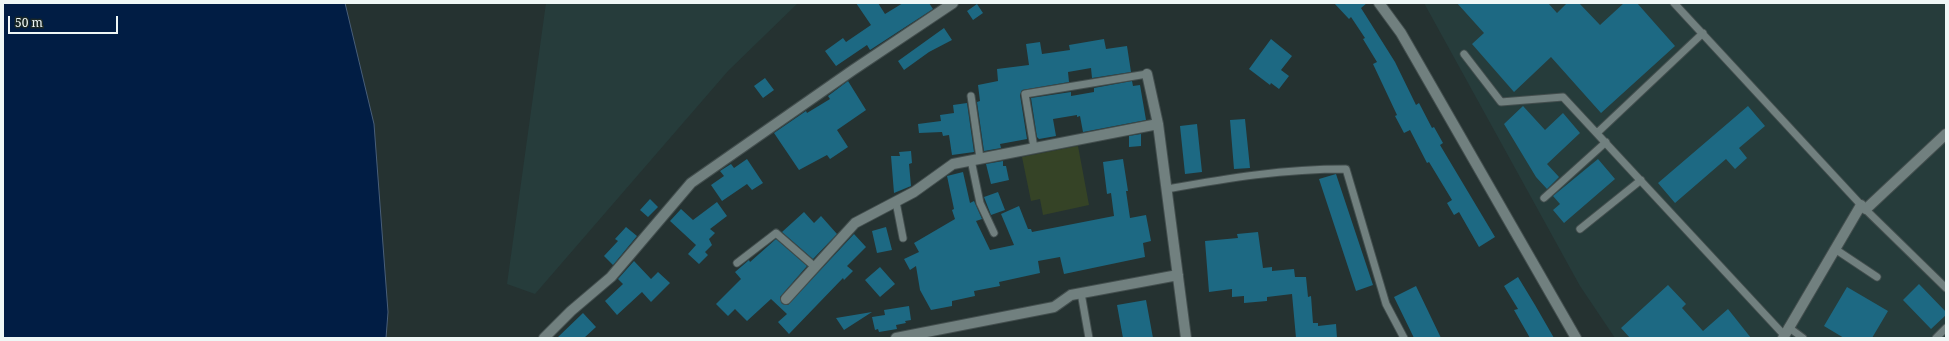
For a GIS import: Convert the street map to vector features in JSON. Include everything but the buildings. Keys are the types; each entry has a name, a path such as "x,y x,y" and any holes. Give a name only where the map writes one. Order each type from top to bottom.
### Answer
{"street":[{"path":"544,338 571,311 611,277 691,183 853,70 953,3"},
{"path":"1379,3 1401,33 1576,338"},
{"path":"1147,74 1158,124 1186,338"},
{"path":"786,298 855,223 914,192 953,164 1158,124"},
{"path":"1785,333 1835,249 1864,207 1946,134"},
{"path":"896,338 1054,307 1071,295 1178,275"}],"lane":[{"path":"1674,3 1864,207 1946,288"},
{"path":"1596,133 1703,33"},
{"path":"1464,54 1501,102 1563,97 1785,333 1803,338"},
{"path":"1034,148 1025,94 1147,74"},
{"path":"972,96 980,203 994,233"},
{"path":"1544,198 1606,142"},
{"path":"1166,189 1253,174 1305,169 1346,169 1386,304 1404,338"},
{"path":"1580,229 1641,180"},
{"path":"896,202 903,238"},
{"path":"737,263 776,233 815,267"},
{"path":"1835,249 1877,277"},
{"path":"1081,293 1089,338"},
{"path":"1936,338 1946,328"}],"shaded area":[{"path":"546,3 798,3 728,71 535,294 507,284"},
{"path":"1424,3 1946,3 1946,338 1615,338 1580,286"}],"green space":[{"path":"1078,146 1089,205 1043,215 1040,199 1031,201 1022,157"}],"water":[{"path":"3,3 345,3 374,124 388,312 386,338 3,338"}]}
